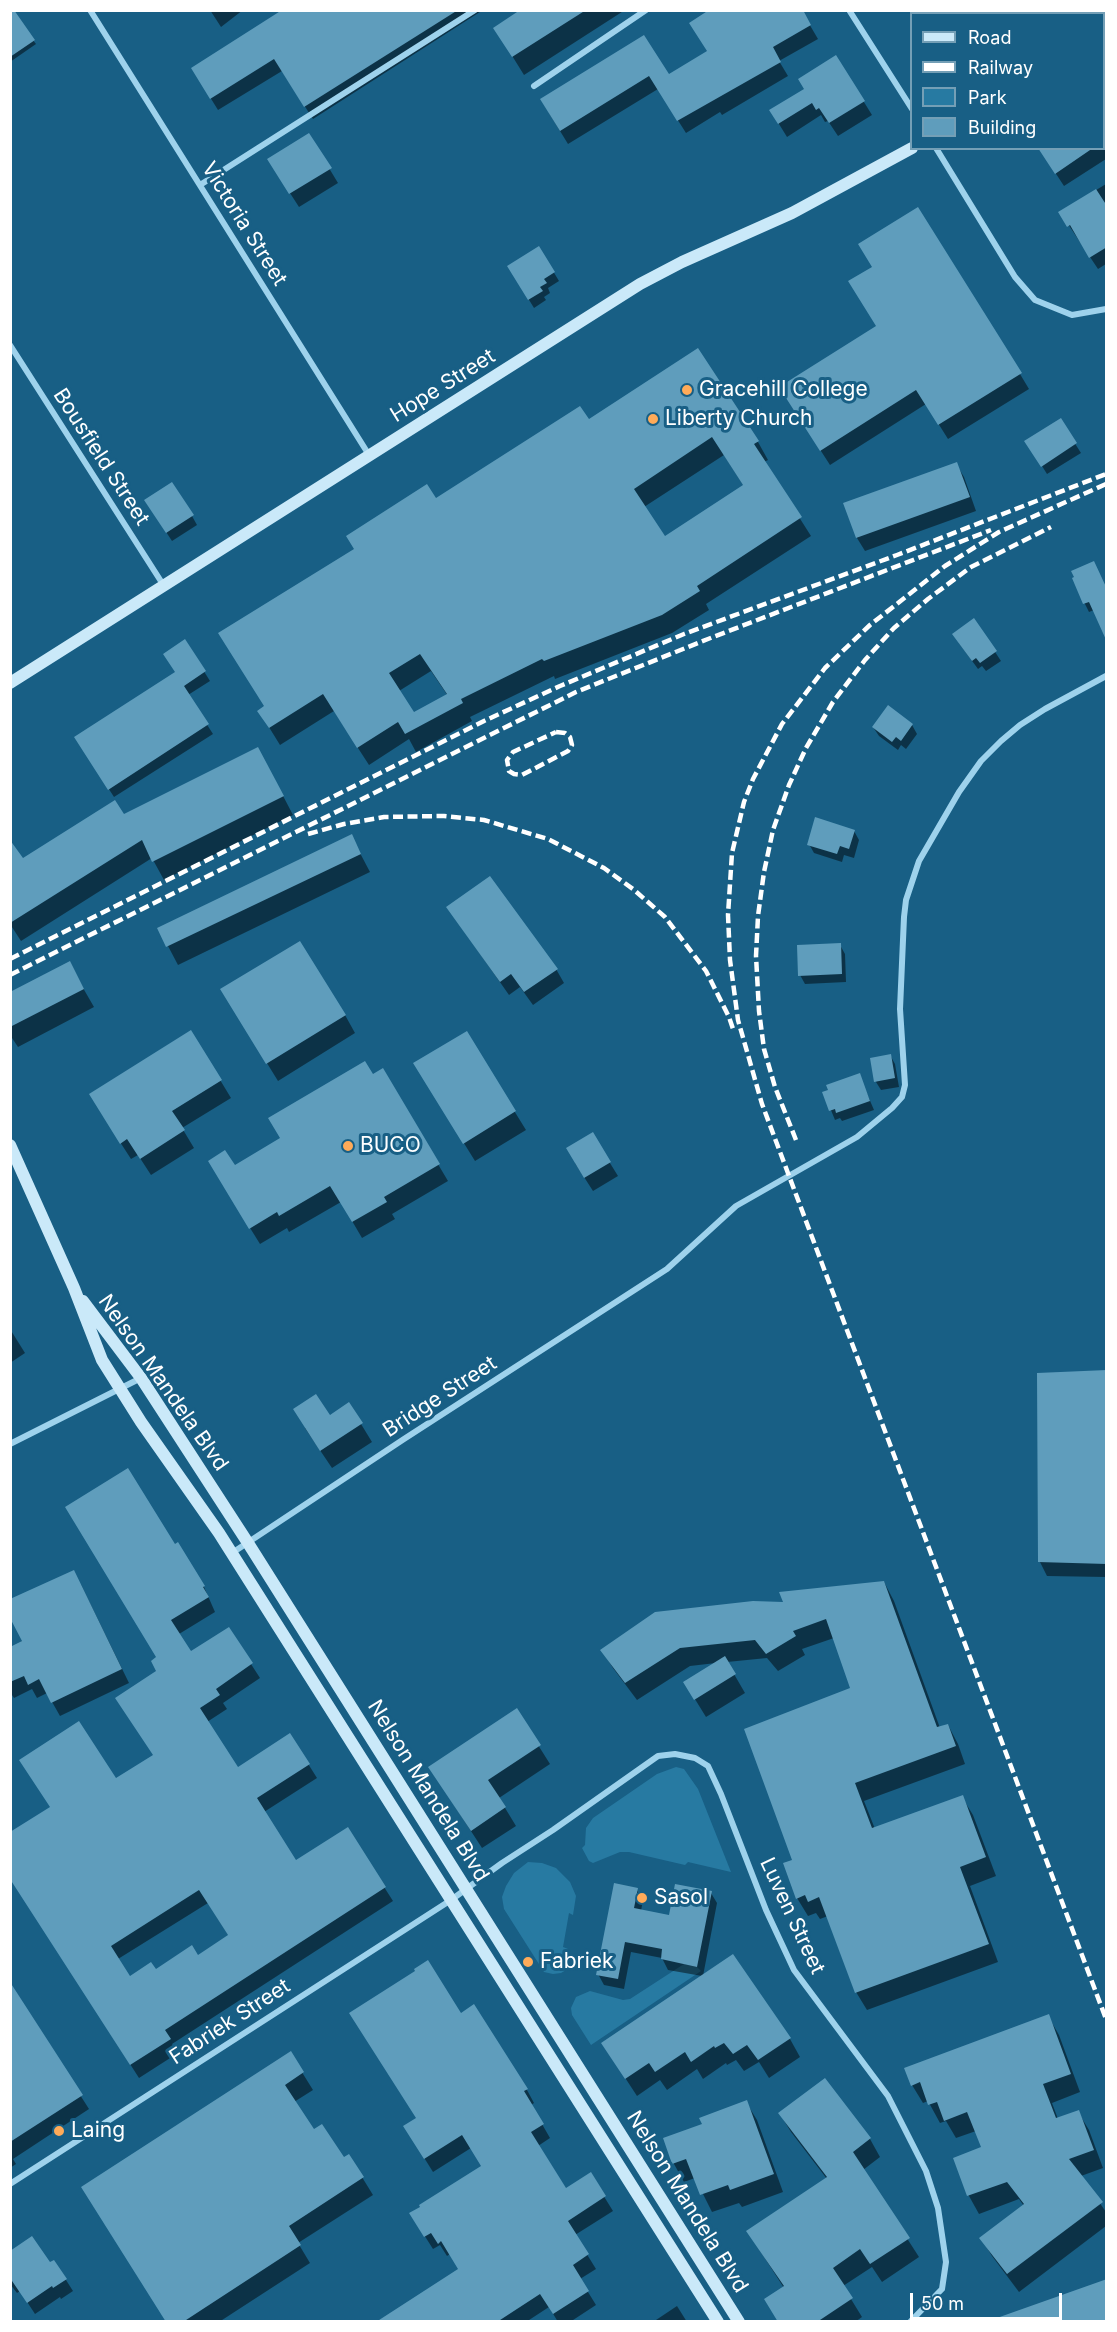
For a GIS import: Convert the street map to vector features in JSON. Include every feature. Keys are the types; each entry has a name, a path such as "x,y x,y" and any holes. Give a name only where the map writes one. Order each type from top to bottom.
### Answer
{"street":[{"name":"Victoria Street","path":"90,10 369,456"},
{"path":"200,185 475,10"},
{"path":"534,86 646,10"},
{"path":"849,10 910,107"},
{"name":"Hope Street","path":"10,683 640,284 682,262 792,213 910,149"},
{"path":"937,150 1015,277 1035,300 1072,315 1107,309"},
{"name":"Bousfield Street","path":"10,345 164,586"},
{"name":"Bridge Street","path":"231,1554 667,1269 736,1206 857,1137 892,1108 902,1097 905,1076 900,1009 904,917 906,900 919,861 959,792 981,761 1001,741 1029,719 1107,676"},
{"name":"Nelson Mandela Blvd","path":"10,1145 74,1288 102,1360 120,1390 231,1554 718,2322"},
{"name":"Nelson Mandela Blvd","path":"74,1288 141,1378 248,1543 740,2322"},
{"path":"10,1444 141,1378"},
{"name":"Luven Street","path":"467,1889 658,1756 675,1754 695,1758 708,1766 766,1910 794,1971 888,2096 926,2171 938,2208 946,2262 942,2289 910,2322"},
{"name":"Fabriek Street","path":"10,2184 467,1889"}],"green space":[{"path":"676,1767 684,1769 698,1789 731,1872 688,1862 685,1865 629,1852 620,1852 593,1863 589,1861 582,1848 585,1845 586,1828 593,1818 657,1774"},
{"path":"528,1862 542,1863 556,1868 570,1882 576,1896 573,1915 569,1913 563,1947 568,1949 566,1970 561,1973 544,1972 504,1909 502,1897 506,1886 514,1873"},
{"path":"684,1964 697,1967 701,1971 591,2045 572,2015 571,2008 576,1997 590,1991 623,2000 630,1999"}],"building":[{"path":"10,10 14,10 35,40 10,57"},
{"path":"282,10 458,10 304,107 274,59 210,99 191,68"},
{"path":"520,10 586,10 512,57 493,28"},
{"path":"709,10 803,10 811,25 773,47 781,62 677,121 649,76 560,131 540,99 644,35 669,74 707,51 689,23"},
{"path":"836,55 865,101 829,123 819,108 816,110 812,103 778,124 769,110 804,89 798,79"},
{"path":"309,133 332,168 289,194 267,159"},
{"path":"1039,150 1090,150 1055,174"},
{"path":"1096,189 1107,206 1107,247 1089,258 1070,225 1067,227 1058,212"},
{"path":"918,207 1022,373 938,425 916,390 820,451 779,387 876,326 848,281 872,267 858,244"},
{"path":"539,246 555,272 544,279 547,283 540,287 543,291 528,300 507,266"},
{"path":"698,348 759,441 754,444 802,517 697,586 700,591 662,615 544,661 542,659 461,699 463,703 405,734 398,722 357,748 323,694 269,728 257,711 264,706 218,633 354,549 346,536 427,484 436,498 580,406 589,419","holes":["712,437 743,485 665,536 634,489","420,654 447,694 414,712 389,673"]},
{"path":"1061,418 1077,443 1041,467 1024,441"},
{"path":"957,462 970,497 856,538 843,503"},
{"path":"172,482 194,515 166,533 144,500"},
{"path":"1094,561 1107,589 1107,642 1089,602 1083,604 1072,578 1074,577 1071,571"},
{"path":"974,618 997,651 980,663 976,658 972,661 952,634"},
{"path":"185,639 206,671 184,686 209,724 108,790 74,737 175,672 163,654"},
{"path":"888,705 913,724 901,741 896,737 892,742 872,727"},
{"path":"258,747 284,796 152,862 142,840 10,923 10,840 23,858 115,800 124,814"},
{"path":"815,817 855,830 849,849 840,846 837,854 807,845"},
{"path":"352,834 361,854 166,947 157,928"},
{"path":"490,876 558,969 524,992 511,974 500,982 446,907"},
{"path":"300,941 346,1015 266,1064 220,989"},
{"path":"841,943 842,974 798,976 797,945"},
{"path":"70,961 84,989 10,1027 10,992"},
{"path":"191,1030 222,1080 172,1111 185,1130 140,1159 127,1139 120,1144 89,1094"},
{"path":"467,1031 516,1111 463,1144 413,1063"},
{"path":"891,1054 895,1078 874,1082 870,1058"},
{"name":"BUCO","path":"365,1061 373,1074 383,1068 440,1164 384,1197 387,1202 352,1222 330,1186 279,1216 277,1212 249,1229 208,1161 225,1150 235,1165 280,1138 268,1118"},
{"path":"860,1073 870,1101 836,1113 835,1109 829,1111 822,1092 828,1090 826,1085"},
{"path":"593,1132 611,1162 584,1178 566,1148"},
{"path":"1107,1370 1107,1564 1038,1562 1037,1373"},
{"path":"316,1394 330,1415 349,1402 363,1423 320,1451 293,1409"},
{"path":"128,1468 175,1544 178,1542 205,1586 203,1587 209,1597 171,1620 191,1651 229,1627 253,1663 216,1689 220,1695 200,1708 238,1767 290,1733 310,1764 257,1798 296,1860 348,1827 386,1887 165,2030 171,2039 130,2065 10,1879 10,1832 50,1807 19,1760 79,1721 116,1778 153,1755 115,1698 156,1671 151,1661 156,1657 65,1507","holes":["199,1890 228,1935 198,1955 192,1945 156,1969 151,1962 130,1976 111,1946"]},
{"path":"74,1570 122,1669 51,1703 39,1679 28,1685 24,1676 10,1682 10,1647 22,1641 10,1618 10,1599"},
{"path":"884,1581 937,1727 948,1724 956,1746 855,1783 872,1828 963,1795 986,1857 960,1867 989,1944 855,1993 819,1897 808,1902 805,1895 796,1899 783,1863 792,1860 744,1729 850,1688 826,1619 793,1631 796,1636 766,1654 755,1640 680,1648 625,1683 600,1650 655,1612 753,1601 783,1602 779,1592"},
{"path":"725,1656 736,1674 694,1700 683,1682"},
{"path":"517,1708 541,1745 488,1780 506,1807 471,1831 428,1767"},
{"path":"614,1883 638,1888 634,1908 669,1915 675,1884 712,1891 697,1967 661,1959 662,1949 625,1942 618,1979 596,1975"},
{"path":"733,1954 791,2038 758,2060 747,2045 733,2054 724,2043 715,2048 714,2046 691,2062 685,2052 655,2072 649,2063 625,2079 601,2043"},
{"path":"428,1960 461,2013 474,2004 528,2089 524,2091 544,2124 531,2132 566,2188 591,2172 606,2196 568,2221 589,2254 573,2265 589,2291 553,2314 540,2294 497,2322 376,2322 458,2269 441,2241 438,2244 431,2233 424,2237 409,2213 481,2166 462,2135 424,2159 403,2126 416,2118 349,2013 415,1971 414,1969"},
{"path":"10,1982 83,2095 10,2142"},
{"path":"1049,2014 1071,2074 1043,2084 1056,2118 1079,2110 1094,2150 1069,2159 1103,2202 1007,2274 979,2238 1024,2204 1007,2182 967,2196 953,2158 981,2147 967,2112 944,2121 937,2102 928,2105 920,2082 911,2086 904,2068"},
{"path":"291,2051 304,2072 285,2085 314,2129 322,2124 344,2157 349,2154 364,2177 289,2226 301,2245 183,2322 166,2322 81,2187"},
{"path":"825,2078 871,2138 853,2152 910,2238 870,2264 860,2249 833,2268 853,2298 817,2322 778,2322 764,2299 784,2286 746,2231 827,2177 778,2113"},
{"path":"747,2100 774,2174 730,2190 728,2185 700,2195 686,2159 672,2164 663,2138 702,2124 699,2118"},
{"path":"32,2236 50,2262 54,2260 67,2279 27,2303 10,2278 10,2251"},
{"path":"1107,2279 1107,2322 994,2322 994,2319"}],"railway":[{"path":"10,959 484,721 560,686 684,634 1106,474"},
{"path":"1106,484 999,532 945,566 870,625 825,668 782,724 753,779 744,802 732,853 728,915 730,960 738,1020 762,1104 1106,2019"},
{"path":"796,1140 775,1087 764,1049 756,956 758,916 764,872 773,830 789,785 806,748 833,702 865,660 894,628 971,567 1051,527"},
{"path":"10,975 576,692 991,530"},
{"path":"556,732 565,733 570,737 572,745 568,751 522,775 509,771 507,760 513,752 556,732"},
{"path":"308,834 344,824 384,817 444,816 484,820 548,839 604,868 665,917 706,971 733,1029"}],"place":[{"name":"Gracehill College","path":"687,390"},
{"name":"Liberty Church","path":"653,419"},
{"name":"BUCO","path":"348,1146"},
{"name":"Sasol","path":"642,1898"},
{"name":"Fabriek","path":"528,1962"},
{"name":"Laing","path":"59,2131"}]}
